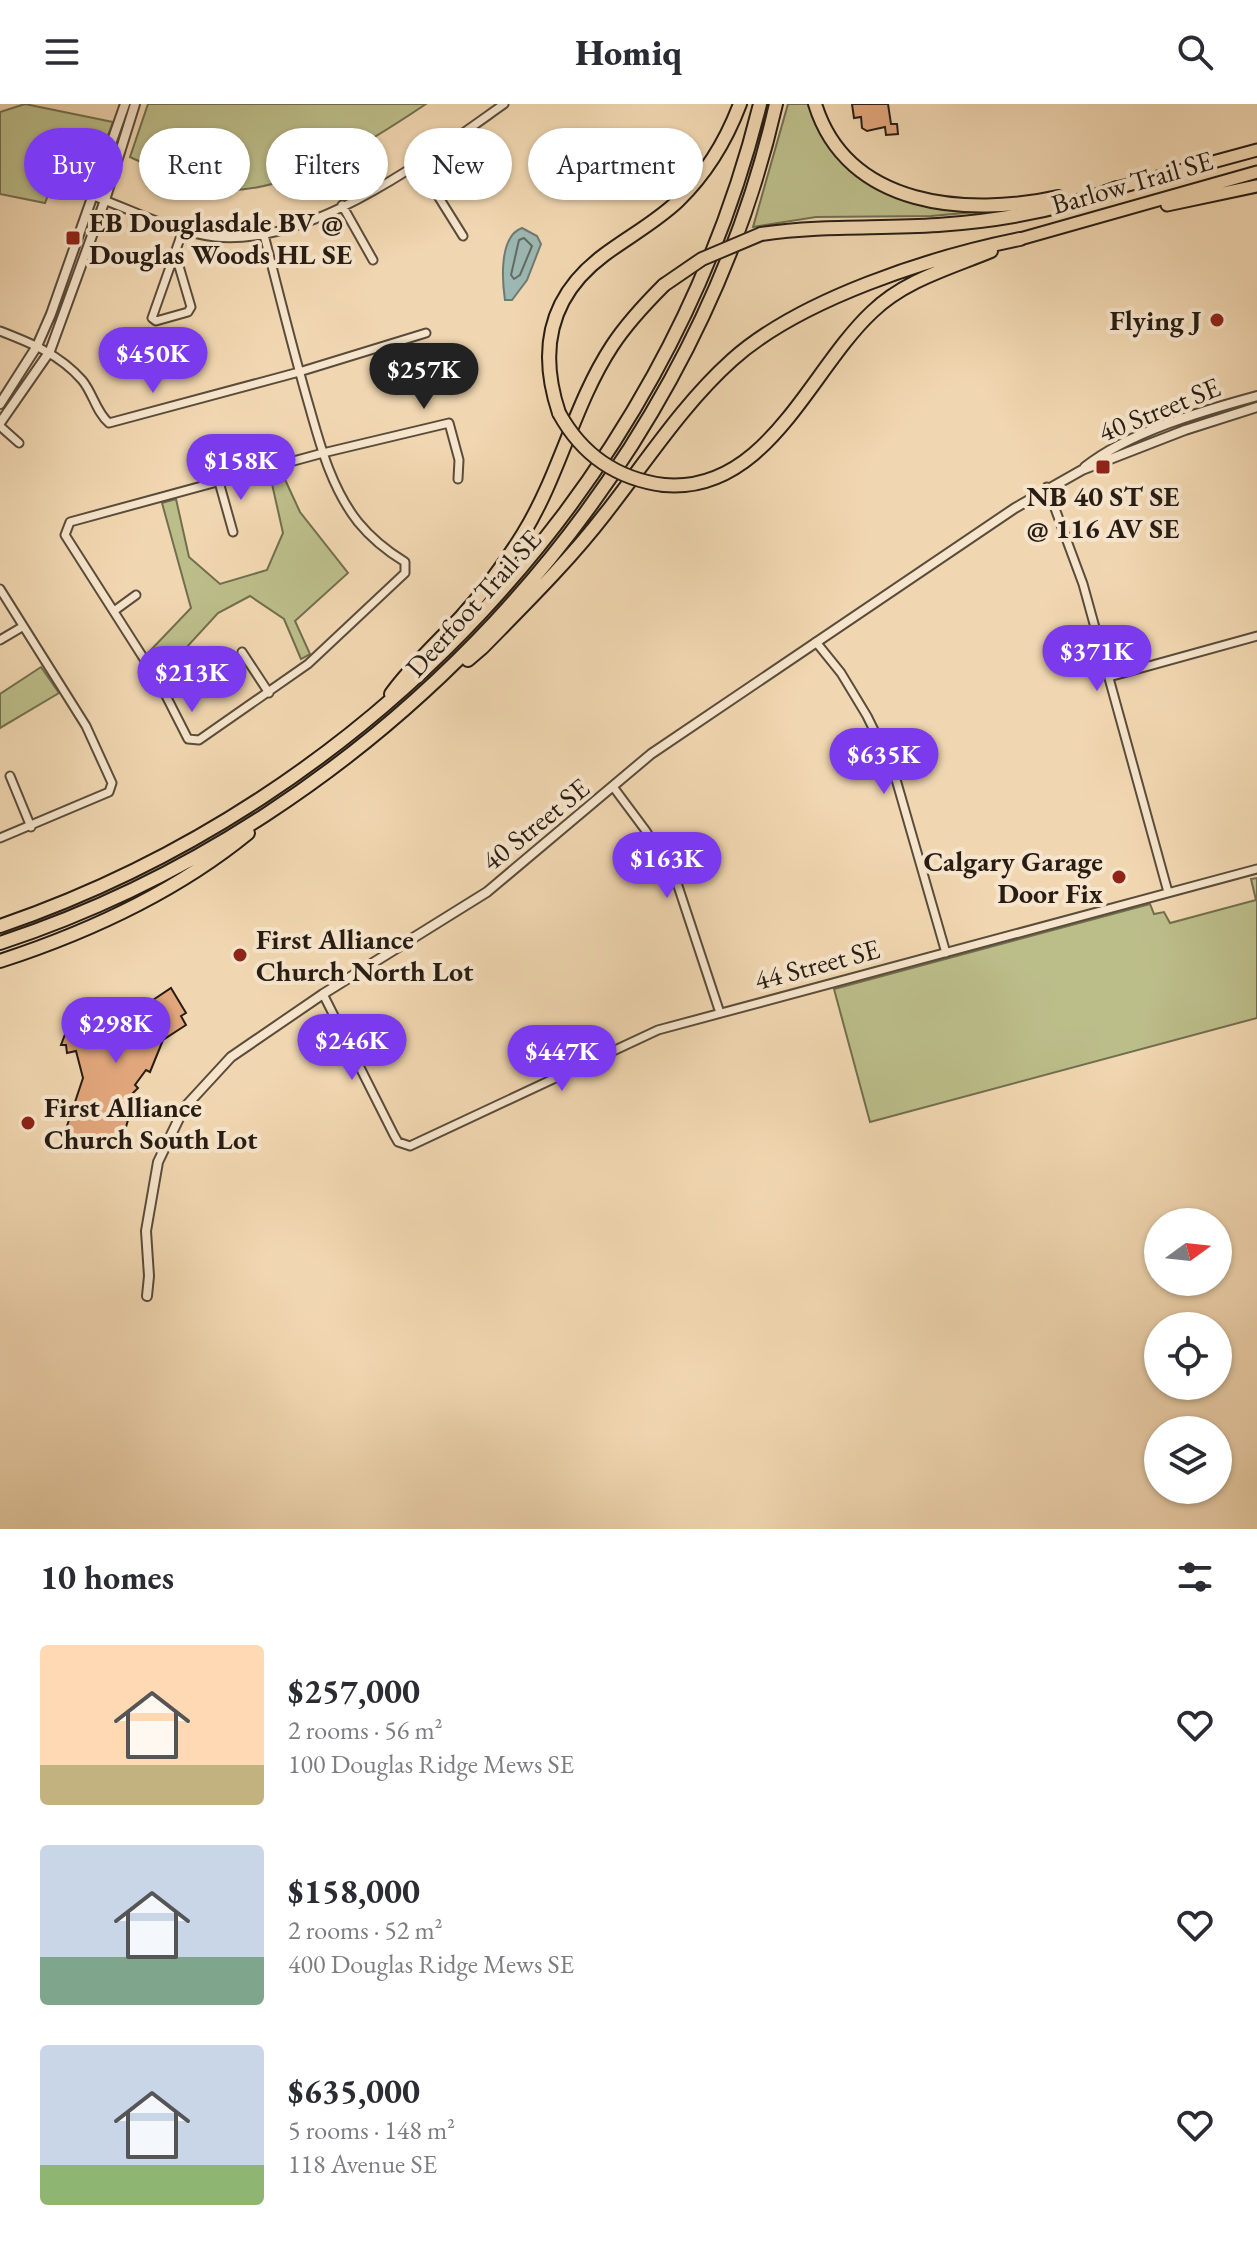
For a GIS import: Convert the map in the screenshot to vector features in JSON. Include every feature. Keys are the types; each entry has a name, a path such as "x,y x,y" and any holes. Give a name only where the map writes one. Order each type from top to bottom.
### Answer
{"highway":[{"path":"740,104 718,153 693,185 676,203 591,265 564,299 551,331 547,355 551,389 559,413 575,438 604,465 635,480 664,485 689,484 725,473 760,448 849,336 889,297 913,282 1020,239"},
{"name":"Deerfoot Trail SE","path":"0,926 128,874 210,831 288,782 421,675 498,596 554,528 598,467 662,357 704,271 726,214 760,104"},
{"name":"Deerfoot Trail SE","path":"0,943 91,909 154,879 239,832 361,747 427,691 479,640 540,571 598,494 649,414 695,328 722,267 761,158 776,104"},
{"path":"815,104 828,134 845,157 876,181 920,200 957,205 1004,205 1117,188"},
{"path":"378,712 406,673 463,615 509,555 544,498 592,384 612,347 634,317 664,285 702,259 761,234 802,227 934,225 979,221 1055,206 1117,188"},
{"path":"427,691 482,648 569,558 689,403 734,358 767,334 832,300 977,248 1020,239"},
{"path":"0,961 112,916 163,888 224,853 297,794"},
{"path":"0,917 44,910"}],"main road":[{"name":"Barlow Trail SE","path":"1117,188 1257,150"},
{"name":"Barlow Trail SE","path":"1020,239 1257,172"},
{"path":"1151,203 1165,205 1257,186"}],"street":[{"path":"117,128 125,104"},
{"path":"123,142 135,104"},
{"path":"470,128 504,104"},
{"path":"19,443 0,424 50,351 105,200 183,230 215,237 264,235 301,225 404,172"},
{"path":"0,404 37,346 92,200"},
{"path":"440,200 463,236"},
{"path":"342,205 373,260"},
{"path":"176,256 191,307 188,312 156,321 152,318 183,230"},
{"path":"264,235 299,372 323,453 334,482 358,522 385,549 405,562 405,573 334,643 269,693 199,740 188,739 160,684 65,535 70,522 323,453 449,423 459,460 458,479"},
{"path":"0,331 50,351 82,381 101,417 109,423 299,372 426,333"},
{"name":"40 Street SE","path":"1082,470 1104,452 1221,406 1257,396"},
{"name":"40 Street SE","path":"147,1296 146,1231 158,1162 184,1108 231,1057 323,994 487,892 651,754 1047,487 1185,430 1257,407"},
{"path":"219,482 233,532"},
{"path":"1047,487 1083,584 1168,892"},
{"path":"0,589 71,701 107,766 112,783 109,792 0,838"},
{"path":"114,611 136,595"},
{"path":"0,640 22,627"},
{"path":"1109,677 1257,636"},
{"path":"816,642 860,705 893,769 946,953"},
{"path":"242,652 269,693"},
{"path":"10,776 31,827"},
{"path":"614,788 646,831 677,883 720,1013"},
{"name":"44 Street SE","path":"323,994 394,1135 405,1146 419,1144 658,1030 1257,869"}],"green space":[{"path":"25,104 113,122 111,128 24,128 24,199 0,194 0,112"},
{"path":"148,104 426,104 388,128 266,128 266,185 250,189 250,128 140,128"},
{"path":"788,104 809,104 821,131 868,181 976,209 976,212 931,216 816,217 753,227"},
{"path":"139,130 139,161 130,157"},
{"path":"282,473 300,512 348,573 295,621 310,654 301,659 284,619 250,596 218,613 186,648 156,668 148,653 191,608 162,503 176,499 189,557 220,584 267,570 283,533 270,475"},
{"path":"41,667 59,693 0,728 0,694"},
{"path":"1257,878 1257,1018 870,1122 834,989 1150,904 1154,914 1164,912 1170,923 1256,900 1251,879"}],"water":[{"path":"522,228 537,236 541,244 527,280 512,300 505,300 503,271 506,249 509,240"}],"building":[{"path":"852,104 888,104 891,124 897,124 898,134 886,135 885,127 867,131 862,128 861,117 854,118"},
{"path":"171,988 186,1013 181,1016 186,1025 163,1040 150,1072 146,1070 135,1085 138,1088 128,1098 134,1099 120,1148 65,1132 83,1078 76,1051 67,1053 66,1045 61,1045 70,1021 80,1013 83,1017 97,1014 97,1023 128,1022 143,1012 141,1008"}],"place":[{"name":"EB Douglasdale BV @ Douglas Woods HL SE","path":"73,238"},
{"name":"Flying J","path":"1217,320"},
{"name":"NB 40 ST SE @ 116 AV SE","path":"1103,467"},
{"name":"Calgary Garage Door Fix","path":"1119,877"},
{"name":"First Alliance Church North Lot","path":"240,955"},
{"name":"First Alliance Church South Lot","path":"28,1123"}]}
